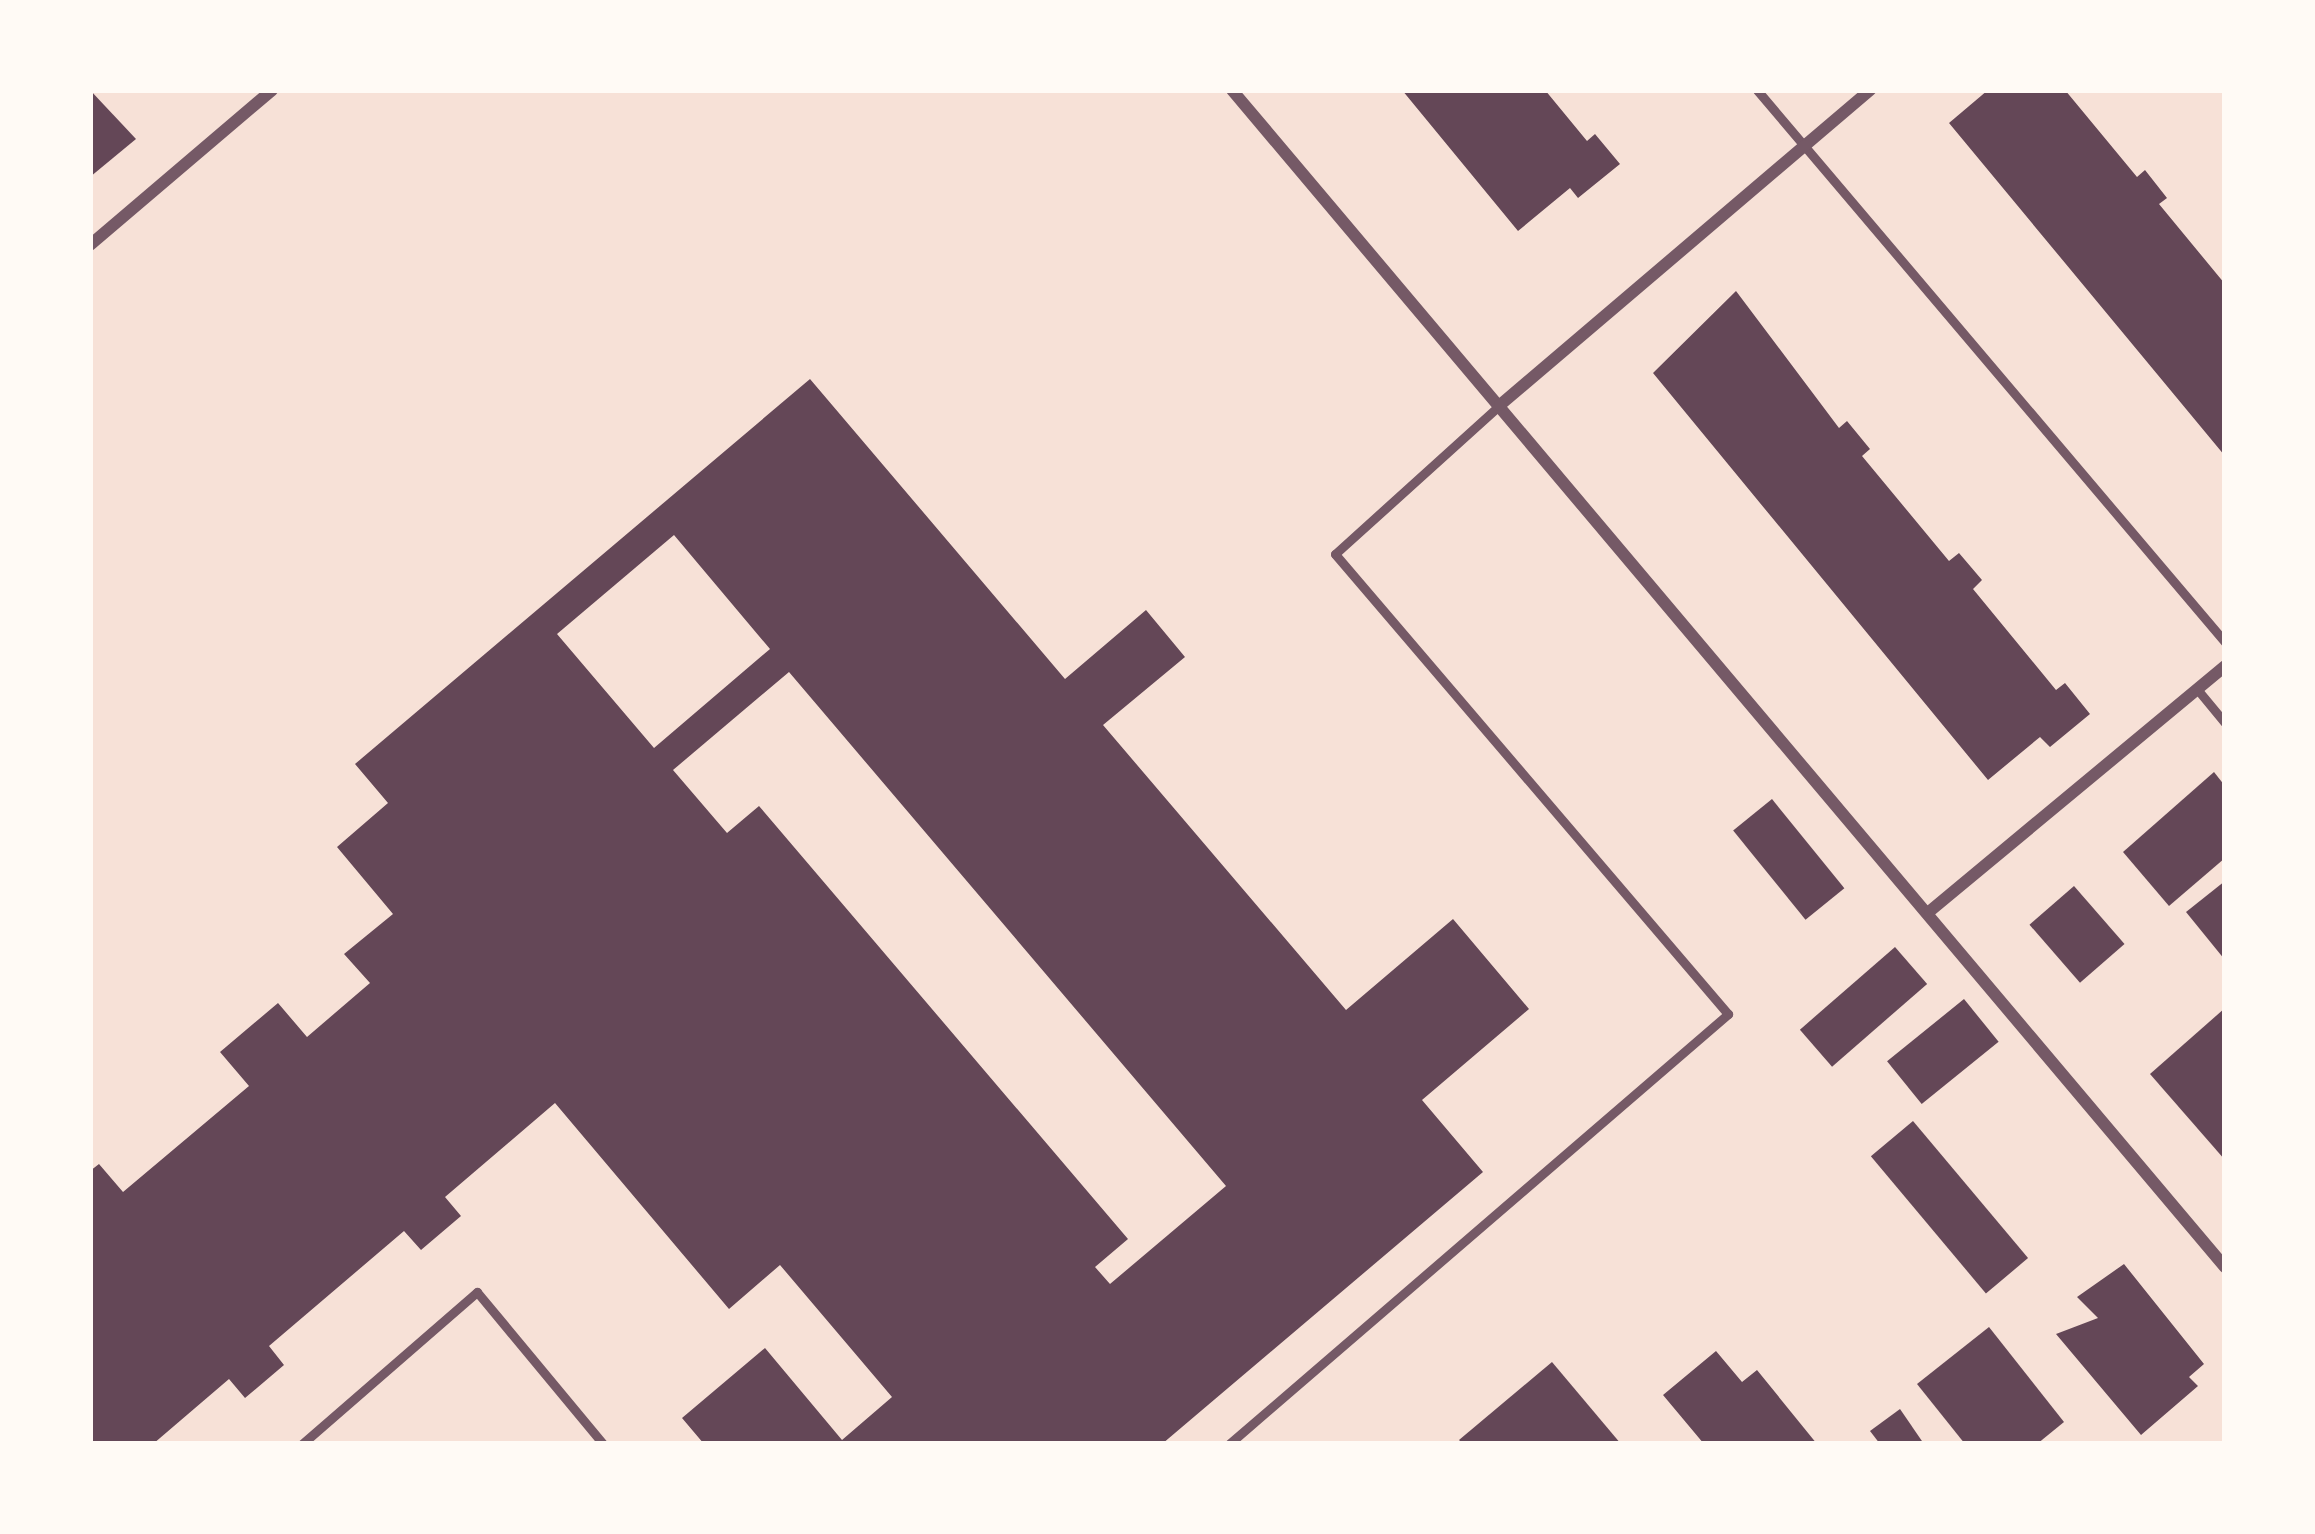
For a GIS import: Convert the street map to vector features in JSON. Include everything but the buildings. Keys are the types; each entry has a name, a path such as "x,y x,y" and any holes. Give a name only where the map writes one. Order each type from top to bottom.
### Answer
{"street":[{"path":"90,245 272,90"},
{"path":"1232,90 1930,911 2225,1267"},
{"path":"1500,405 1870,90"},
{"path":"1930,911 2225,666"}],"lane":[{"path":"1757,90 2225,642"},
{"path":"1229,1444 1728,1014 1335,554 1500,405"},
{"path":"2197,689 2225,723"},
{"path":"302,1444 477,1292 603,1444"}]}
